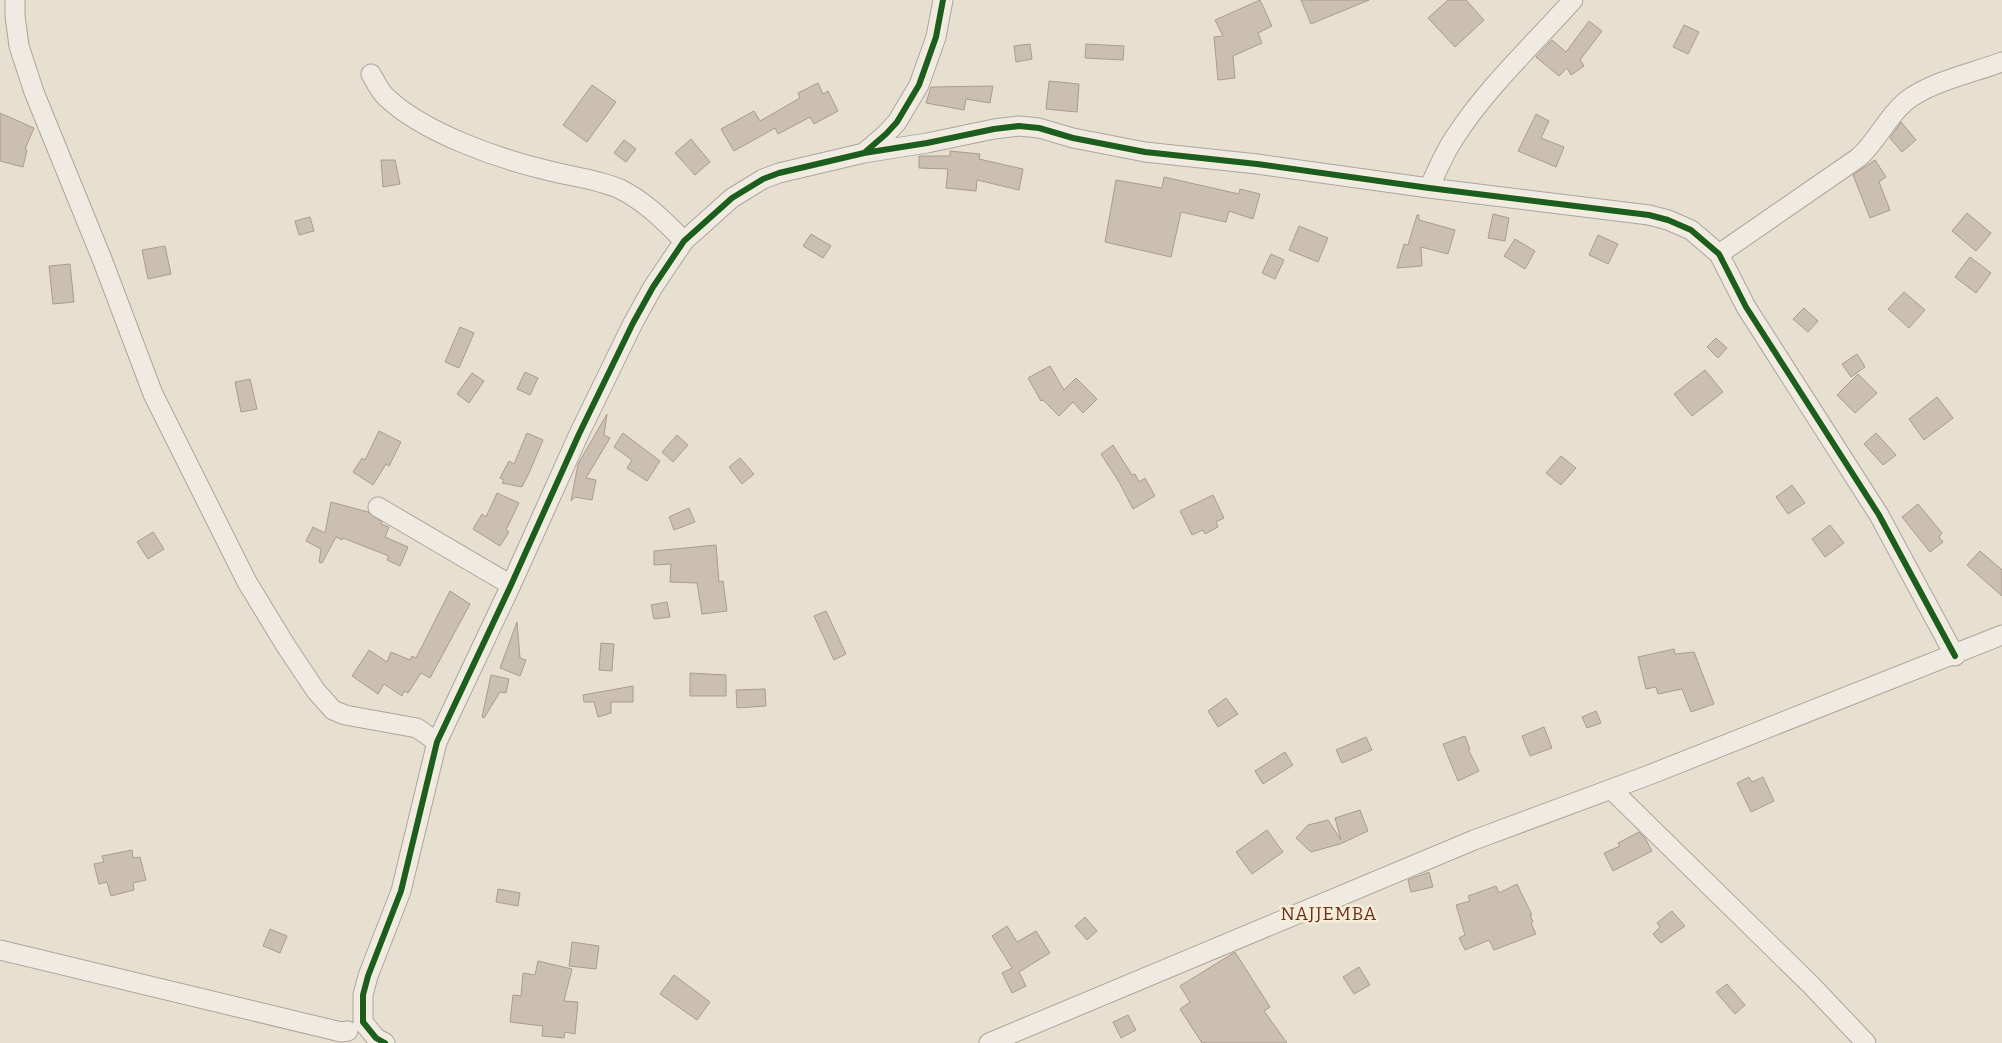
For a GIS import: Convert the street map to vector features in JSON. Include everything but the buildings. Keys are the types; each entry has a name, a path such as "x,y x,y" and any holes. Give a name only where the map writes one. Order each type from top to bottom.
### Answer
{"street":[{"path":"15,0 14,16 19,46 34,92 102,259 153,394 247,582 316,691 333,710 345,715 418,728 437,742"},
{"path":"864,153 897,122 919,85 936,37 942,0"},
{"path":"1430,188 1454,138 1478,104 1498,79 1573,0"},
{"path":"1718,254 1858,158 1868,149 1895,112 1917,94 2002,62"},
{"path":"370,74 383,95 413,117 438,131 514,162 602,182 619,189 646,204 684,242"},
{"path":"352,1032 368,976 401,891 437,742 579,434 633,323 653,287 684,242 732,198 779,173 864,153 927,143 994,128 1019,126 1039,128 1074,138 1145,152 1257,164 1649,215 1668,220 1691,230 1718,254 1746,307 1878,515 1955,656"},
{"path":"378,507 511,585"},
{"path":"990,1043 1474,840 1955,656 2002,635"},
{"path":"1611,789 1812,986 1866,1043"},
{"path":"0,950 341,1032 352,1032 376,1038 385,1043"}],"cycle path":[{"path":"385,1043 376,1038 363,1022 363,995 368,976 401,891 437,742 579,434 633,323 653,287 684,241 732,198 763,179 779,173 864,153 886,134 897,122 919,85 936,37 943,0"},
{"path":"864,153 1019,126 1039,128 1073,138 1145,152 1257,164 1429,188 1649,215 1668,220 1691,230 1719,254 1746,307 1879,515 1955,656"}],"district":[{"name":"NAJJEMBA","path":"1329,914"}]}
